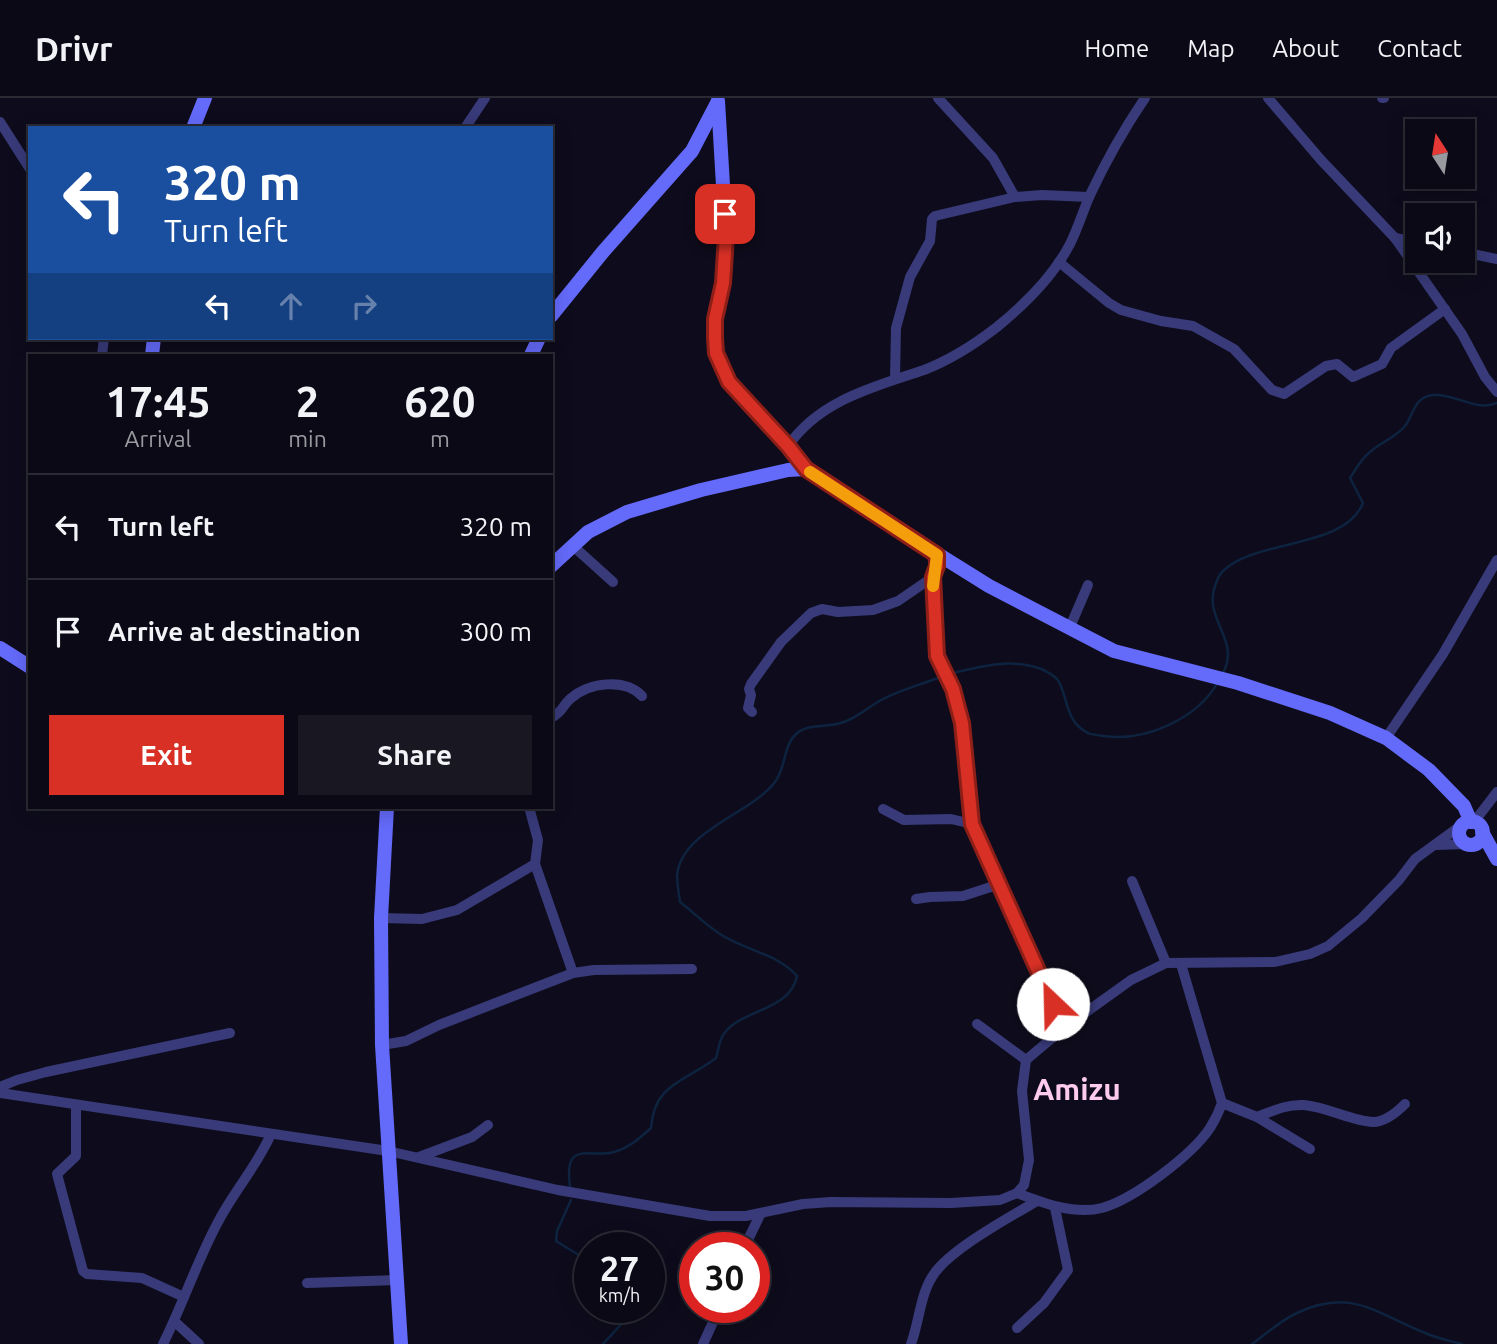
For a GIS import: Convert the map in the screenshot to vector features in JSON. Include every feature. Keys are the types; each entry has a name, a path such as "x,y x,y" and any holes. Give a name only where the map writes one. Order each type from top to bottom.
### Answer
{"street":[{"path":"194,126 205,98"},
{"path":"466,126 485,98"},
{"path":"938,98 993,158 1015,197"},
{"path":"773,473 788,446 805,425 847,397 957,355 996,328 1026,301 1059,262 1070,244 1113,148 1145,98"},
{"path":"1268,98 1321,160 1395,238 1462,334 1485,377 1497,392"},
{"path":"718,100 726,236 723,283 715,319 716,353 729,382 806,469 989,586 1114,651 1220,678 1330,713 1386,738 1429,770 1464,806 1480,841 1469,845 1436,845"},
{"path":"553,314 602,253 677,170 694,147 718,100"},
{"path":"0,122 28,166"},
{"path":"694,147 709,141 720,146"},
{"path":"895,378 896,328 910,277 930,241 932,219 935,216 1015,197 1089,197"},
{"path":"1395,238 1405,240"},
{"path":"1475,254 1497,259"},
{"path":"1059,262 1121,310 1193,326 1234,349 1272,390 1284,394 1332,365 1341,366 1349,376 1360,376 1382,365 1391,348 1445,309"},
{"path":"553,564 572,545 602,523 627,512 666,498 773,473 806,469"},
{"path":"572,545 613,582"},
{"path":"937,555 933,577 937,656 949,681 962,723 972,824 1064,1028"},
{"path":"1386,738 1443,654 1497,559"},
{"path":"752,712 748,708 751,684 781,642 811,613 822,609 838,612 873,610 898,601 933,577"},
{"path":"1070,627 1088,585"},
{"path":"0,648 28,666"},
{"path":"0,660 28,676"},
{"path":"553,717 561,713 569,700 592,688 624,684 642,696"},
{"path":"1495,856 1469,845 1459,835 1473,825 1497,792"},
{"path":"1464,806 1472,810 1483,808"},
{"path":"387,809 381,918 382,1045 401,1344"},
{"path":"529,809 538,840 536,864 572,973"},
{"path":"883,809 904,820 951,819 972,824"},
{"path":"0,1093 388,1151 558,1190 710,1216 760,1214 803,1203 951,1203 1000,1200 1017,1193 1024,1185 1029,1160 1022,1091 1027,1060 1064,1028 1131,980 1166,963 1275,962 1310,954 1328,946 1362,918 1399,880 1415,859 1473,825"},
{"path":"1473,825 1495,856"},
{"path":"381,918 422,919 457,910 536,864"},
{"path":"1132,881 1166,963"},
{"path":"916,899 963,896 1000,884"},
{"path":"1017,1193 1055,1208 1100,1209 1130,1196 1166,1171 1209,1130 1222,1103 1181,964"},
{"path":"382,1045 406,1041 439,1025 572,973 594,970 692,969"},
{"path":"977,1024 1027,1060"},
{"path":"0,1087 46,1072 230,1033"},
{"path":"1222,1103 1257,1116 1310,1149"},
{"path":"1257,1116 1286,1106 1302,1105 1374,1122 1387,1118 1405,1104"},
{"path":"76,1106 76,1156 57,1174 83,1271 87,1274 142,1278 184,1297"},
{"path":"419,1158 472,1137 488,1125"},
{"path":"163,1344 217,1224 231,1199 262,1156 271,1135"},
{"path":"911,1344 927,1286 933,1274 944,1262 992,1227 1037,1201"},
{"path":"1017,1328 1044,1303 1068,1270 1055,1208"},
{"path":"752,1232 760,1214"},
{"path":"307,1283 398,1280"},
{"path":"174,1321 199,1344"},
{"path":"703,1344 713,1323"}],"waterway":[{"path":"1223,673 1228,650 1213,598 1222,572 1255,553 1319,537 1338,529 1353,518 1363,503 1350,478 1367,455 1405,426 1422,399 1441,395 1473,404 1497,403"},
{"path":"949,674 1005,664 1027,665 1040,669 1057,679 1071,715 1080,728 1091,734 1120,737 1153,731 1184,717 1209,695 1218,682"},
{"path":"570,1186 569,1171 575,1156 614,1152 638,1139 651,1128 653,1113 665,1092 716,1058 721,1039 729,1028 784,997 797,976 771,957 720,934 680,902 677,875 682,859 691,846 704,834 750,804 775,782 789,745 800,731 844,722 890,695 943,676"},
{"path":"571,1200 557,1231 556,1241 574,1252"},
{"path":"1252,1344 1291,1316 1333,1302 1364,1306 1429,1335 1462,1344"},
{"path":"603,1344 622,1323"}],"slow traffic":[{"path":"810,472 937,555 933,586"}],"district":[{"name":"Amizu","path":"1077,1089"}],"route":[{"path":"725,214 723,283 715,319 715,338 716,353 729,382 806,469 937,555 933,577 937,656 953,689 962,723 972,824 1053,1004"}]}
